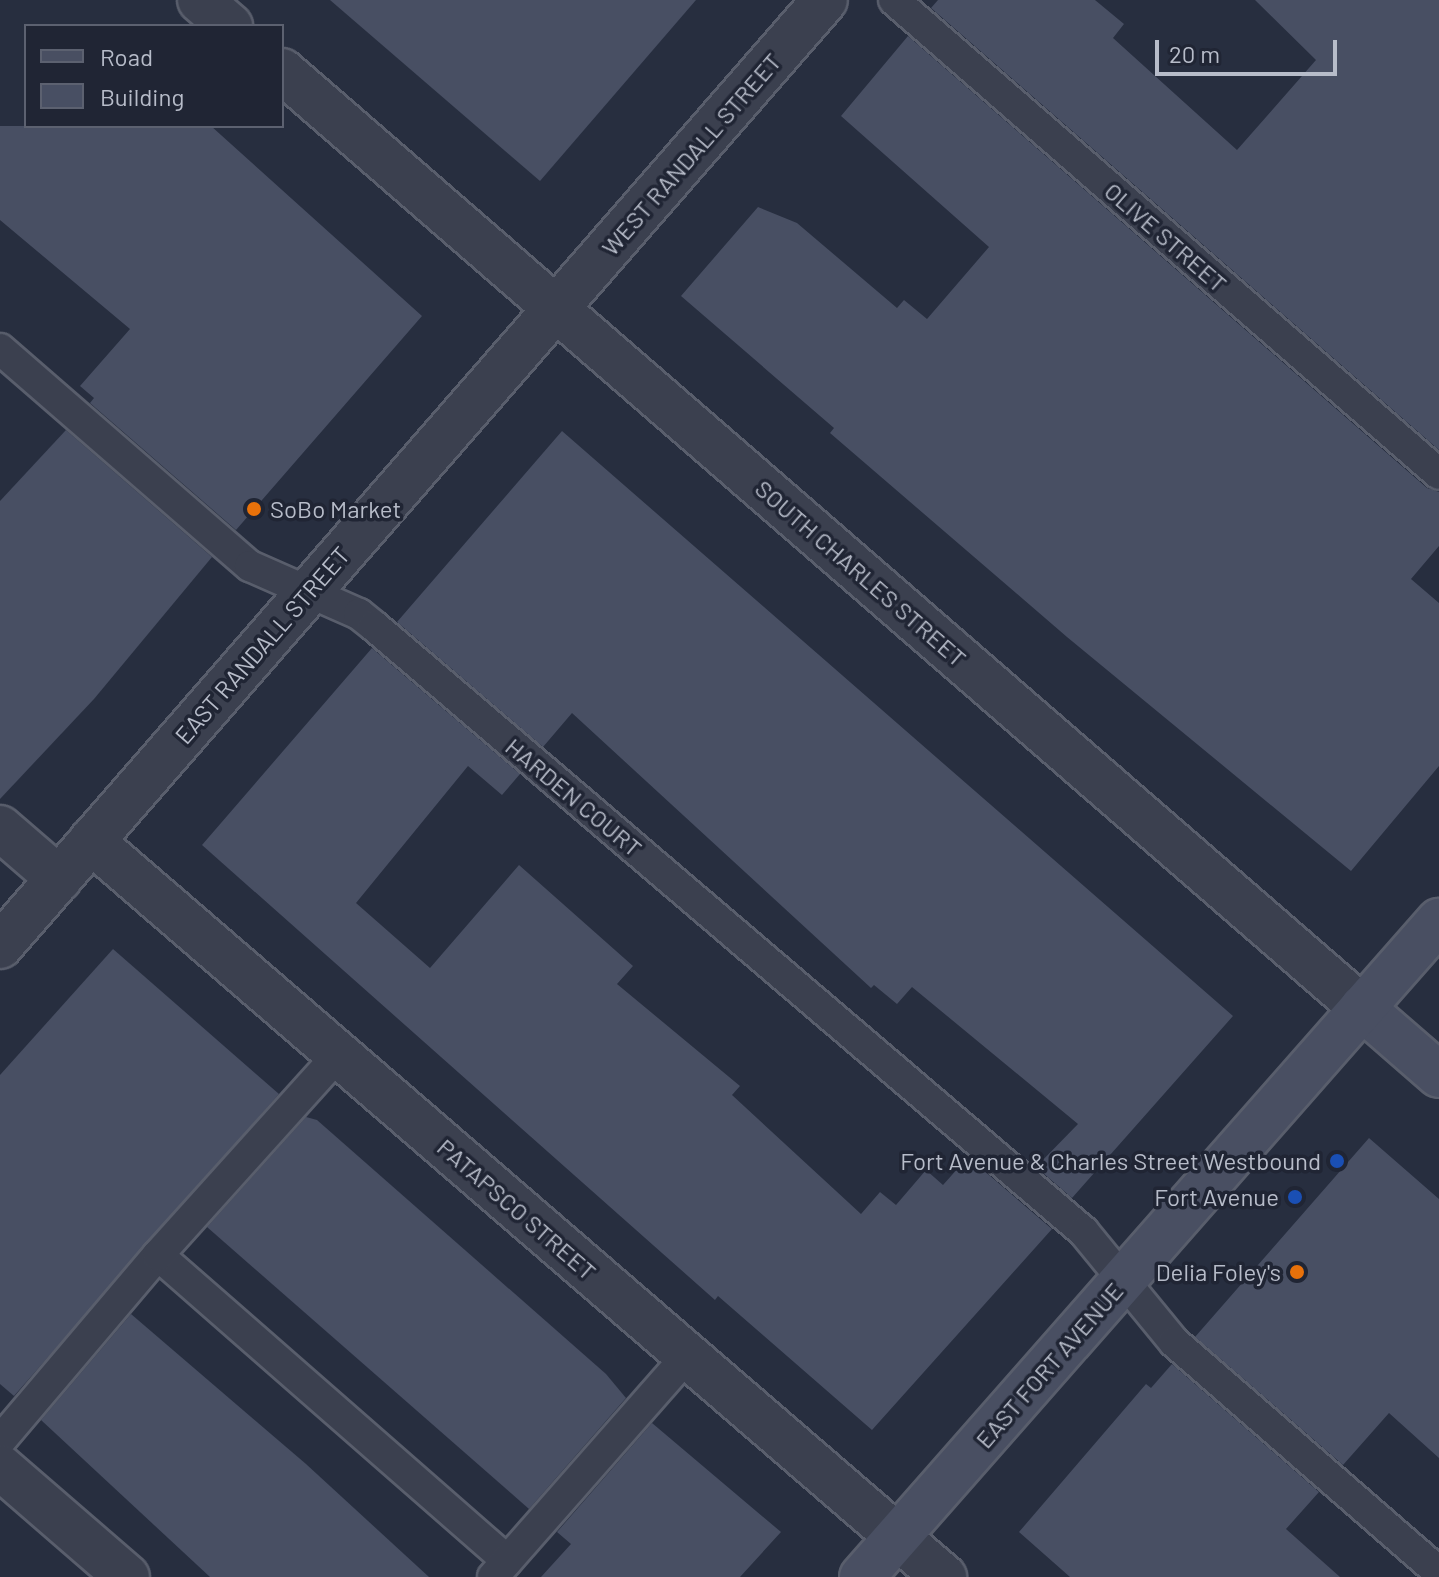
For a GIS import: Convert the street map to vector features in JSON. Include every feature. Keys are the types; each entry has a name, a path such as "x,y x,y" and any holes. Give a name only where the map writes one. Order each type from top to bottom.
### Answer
{"street":[{"path":"200,0 228,24"},
{"name":"WEST RANDALL STREET","path":"556,308 825,0"},
{"name":"SOUTH CHARLES STREET","path":"284,73 1439,1075"},
{"name":"EAST RANDALL STREET","path":"0,946 556,308"},
{"path":"0,828 59,879"},
{"name":"PATAPSCO STREET","path":"91,841 944,1577"},
{"name":"EAST FORT AVENUE","path":"862,1577 1439,921"},
{"path":"0,1467 127,1577"}],"lane":[{"name":"OLIVE STREET","path":"894,0 1439,474"},
{"name":"HARDEN COURT","path":"0,349 250,566 374,626 1084,1232 1174,1342 1439,1572"},
{"path":"0,1441 158,1255 338,1055"},
{"path":"158,1255 500,1569 687,1356"}],"building":[{"path":"330,0 696,0 540,181"},
{"path":"938,0 1095,0 1124,24 1113,38 1237,150 1316,60 1255,0 1439,0 1439,450 931,8"},
{"path":"908,36 1427,488 1439,492 1439,546 1411,579 1439,603 1439,766 1351,871 1067,637 830,433 834,428 681,296 758,207 797,223 897,308 904,300 927,319 989,247 841,116"},
{"path":"0,126 213,128 422,316 236,530 90,403 94,398 80,386 130,329 0,220"},
{"path":"66,430 212,557 94,699 0,799 0,501"},
{"path":"562,431 1233,1016 1072,1198 1036,1167 1078,1124 912,987 897,1004 874,985 871,988 572,713 543,747 397,622"},
{"path":"372,648 520,774 502,795 468,766 356,903 430,968 519,865 633,966 617,984 740,1086 732,1095 861,1214 880,1192 896,1205 926,1170 943,1185 968,1157 1052,1229 872,1430 718,1296 715,1300 202,845"},
{"path":"113,949 279,1094 14,1396 0,1384 0,1075"},
{"path":"306,1117 317,1120 606,1374 626,1398 529,1509 207,1227"},
{"path":"1369,1138 1439,1199 1439,1458 1389,1413 1343,1465 1195,1337"},
{"path":"131,1314 306,1464 429,1577 210,1577 41,1420"},
{"path":"1172,1364 1319,1492 1286,1529 1340,1577 1070,1577 1019,1532 1146,1384 1151,1388"},
{"path":"652,1423 781,1532 740,1577 541,1577 571,1544 557,1532"}],"place":[{"name":"SoBo Market","path":"254,509"},
{"name":"Fort Avenue & Charles Street Westbound","path":"1337,1161"},
{"name":"Fort Avenue","path":"1295,1197"},
{"name":"Delia Foley's","path":"1297,1272"}]}
